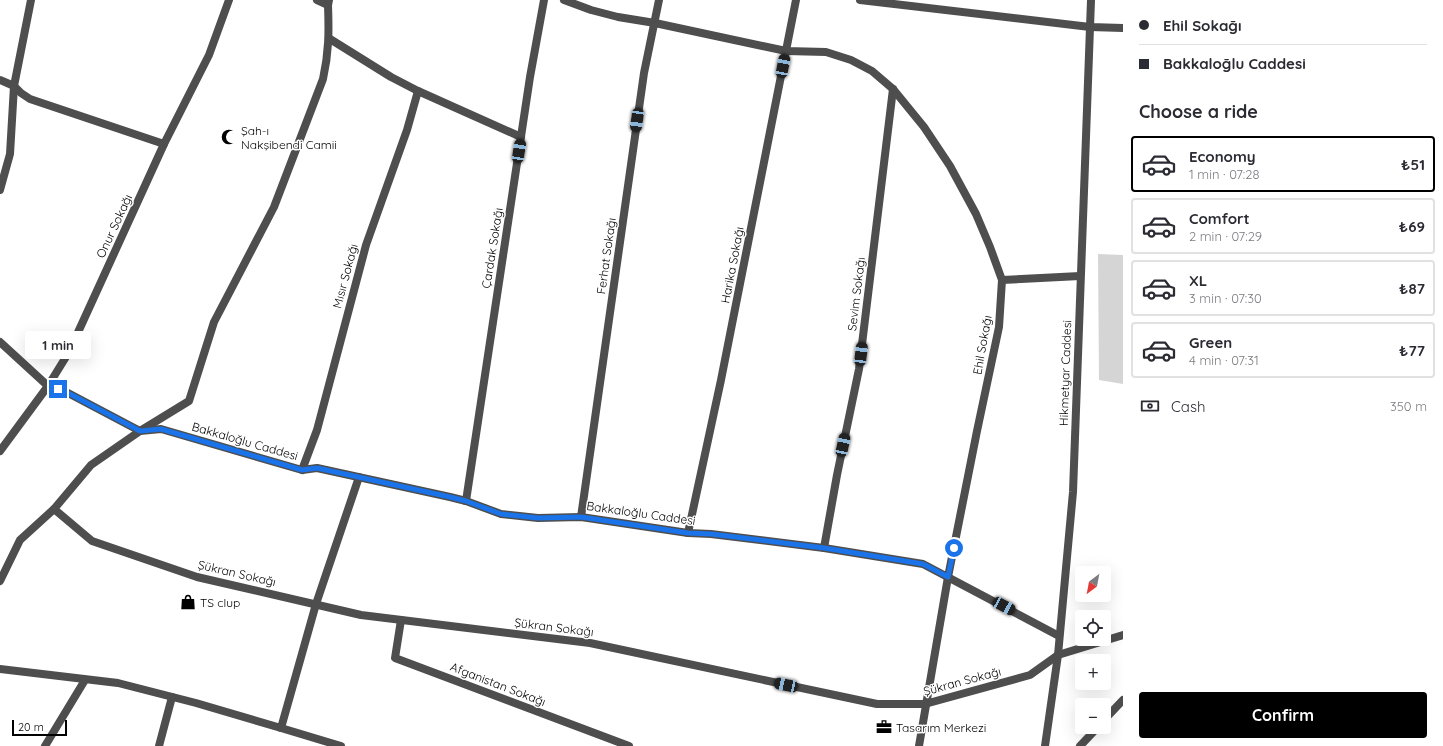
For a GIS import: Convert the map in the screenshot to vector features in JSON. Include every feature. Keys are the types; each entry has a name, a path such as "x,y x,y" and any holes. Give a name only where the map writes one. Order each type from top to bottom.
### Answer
{"street":[{"path":"0,190 10,154 14,86 31,0"},
{"name":"Onur Sokağı","path":"0,451 48,386 69,352 164,144 209,55 229,0"},
{"path":"0,581 20,540 54,509 91,465 140,431 189,401 214,322 274,207 323,79 330,39 328,3 317,0"},
{"name":"Çardak Sokağı","path":"466,501 521,137 544,0"},
{"name":"Ehil Sokağı","path":"564,0 591,10 611,15 655,23 786,52 826,52 850,60 872,71 893,89 924,127 950,166 976,214 1002,280 999,327 948,577 919,746"},
{"name":"Ferhat Sokağı","path":"581,517 644,74 660,0"},
{"name":"Harika Sokağı","path":"688,533 722,380 796,0"},
{"path":"860,0 1090,27 1123,28"},
{"name":"Hikmetyar Caddesi","path":"1045,746 1058,655 1073,492 1091,0"},
{"path":"330,39 391,77 418,91 521,137"},
{"path":"0,80 14,86 30,99 164,144"},
{"name":"Sevim Sokağı","path":"824,548 837,475 859,369 893,89"},
{"name":"Mısır Sokağı","path":"302,470 316,430 366,245 418,91"},
{"path":"1002,280 1080,276"},
{"path":"0,342 48,386 68,393 140,431"},
{"name":"Bakkaloğlu Caddesi","path":"140,431 161,429 302,470 317,468 359,477 466,501 501,514 538,518 581,517 688,533 711,534 824,548 923,564 1059,636"},
{"path":"281,728 316,604 359,477"},
{"name":"Şükran Sokağı","path":"54,509 92,541 197,577 361,615 590,643 877,704 925,704 1030,675 1058,655 1123,635"},
{"name":"Afganistan Sokağı","path":"401,620 395,658 629,746"},
{"path":"0,669 118,684 172,697 341,746"},
{"path":"45,746 85,680"},
{"path":"159,746 172,697"},
{"path":"1111,713 1123,700"},
{"path":"1080,746 1091,734"}],"shaded area":[{"path":"1098,254 1123,255 1123,384 1099,380"}],"place":[{"name":"Şah-ı Nakşibendi Camii","path":"229,137"},
{"name":"TS clup","path":"188,602"},
{"name":"Tasarım Merkezi","path":"884,727"}],"route":[{"path":"58,389 140,431 161,429 302,470 317,468 345,473 466,501 501,514 538,518 581,517 688,533 711,534 824,548 923,564 948,577 954,548"}]}
